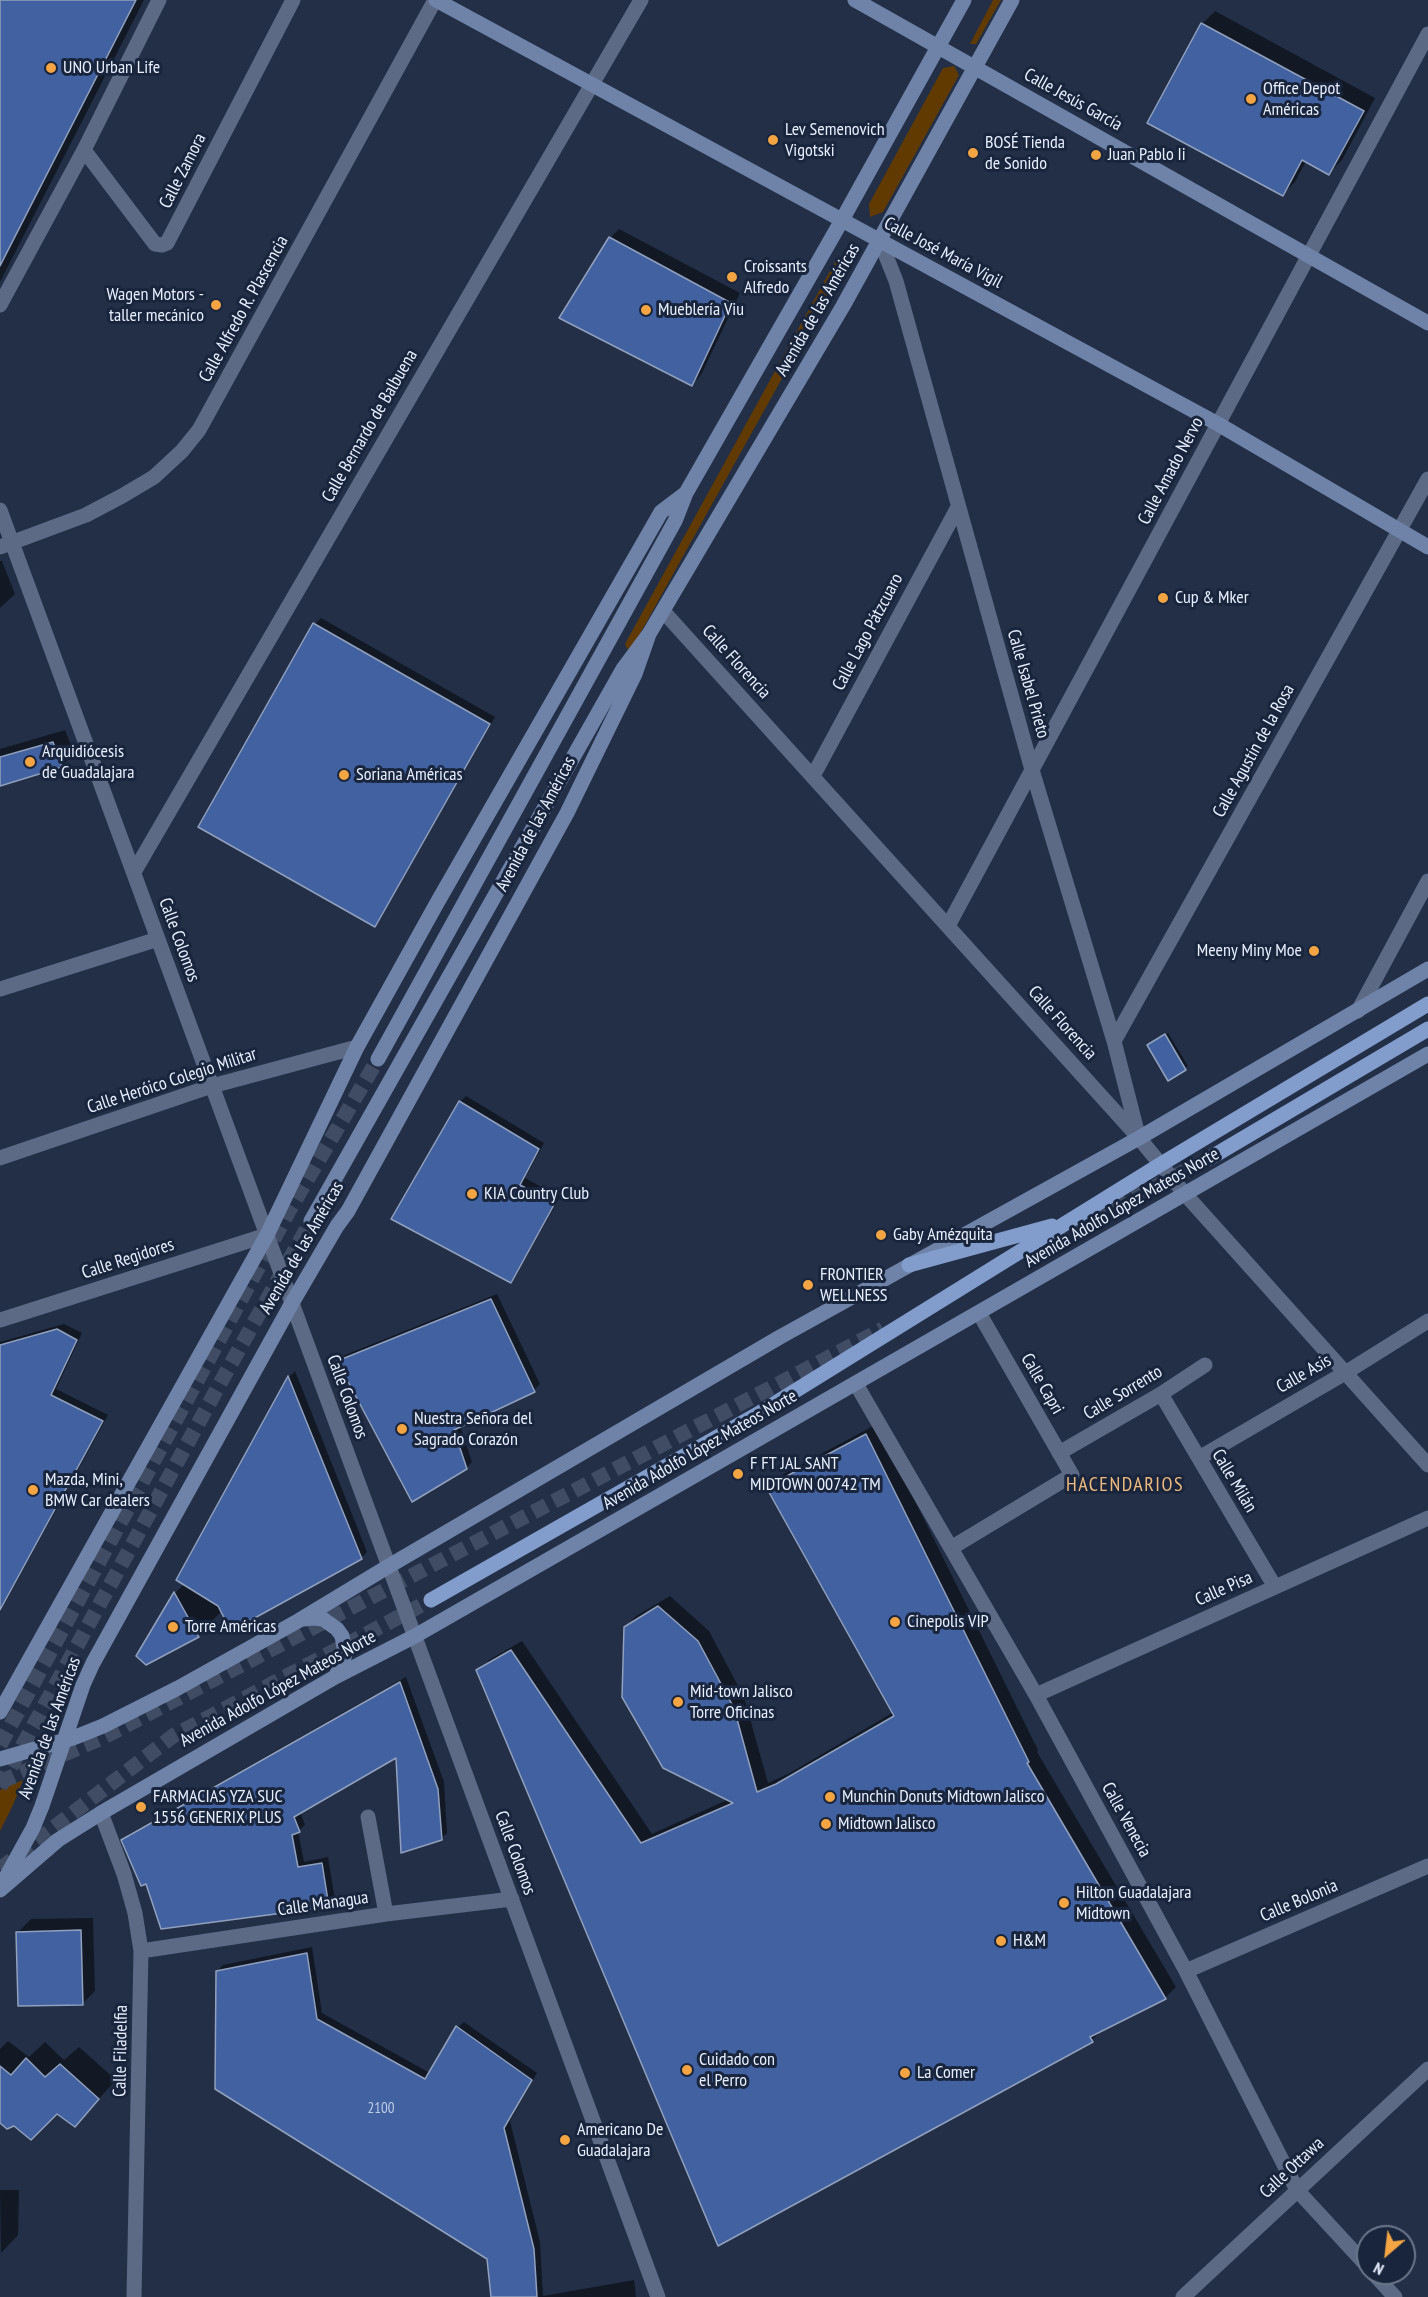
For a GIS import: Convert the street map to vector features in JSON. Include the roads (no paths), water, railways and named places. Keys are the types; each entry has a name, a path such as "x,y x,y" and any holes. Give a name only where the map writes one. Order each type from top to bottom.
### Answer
{"main road":[{"name":"Calle José María Vigil","path":"435,0 1218,424 1428,547"},
{"name":"Calle Jesús García","path":"855,0 1428,323"},
{"name":"Avenida de las Américas","path":"378,1059 675,521 686,493 964,0"},
{"name":"Avenida de las Américas","path":"311,1221 623,669 649,634 880,241 1012,0"},
{"name":"Avenida de las Américas","path":"0,1712 267,1235 357,1047 574,661 661,512 686,493"},
{"name":"Avenida de las Américas","path":"0,1888 33,1828 83,1685 93,1663 292,1303 336,1226 348,1211 567,813 635,674 649,634"},
{"path":"0,1759 65,1741 103,1726 169,1693 298,1621 780,1337 1139,1138 1428,969"},
{"name":"Avenida Adolfo López Mateos Norte","path":"431,1600 756,1415 1161,1164 1428,1004"},
{"name":"Avenida Adolfo López Mateos Norte","path":"1210,1158 1428,1029"},
{"name":"Avenida Adolfo López Mateos Norte","path":"0,1888 58,1840 101,1813 335,1677 415,1636 856,1384 1428,1054"},
{"path":"909,1265 1069,1221"},
{"path":"298,1621 323,1619 337,1629 345,1644 345,1653 335,1677"}],"street":[{"path":"0,305 84,150 159,0"},
{"name":"Calle Zamora","path":"84,150 154,244 168,243 293,0"},
{"name":"Calle Alfredo R. Plascencia","path":"6,545 86,516 154,477 182,451 199,430 435,0"},
{"name":"Calle Bernardo de Balbuena","path":"134,872 641,0"},
{"name":"Calle Amado Nervo","path":"948,926 1428,34"},
{"name":"Calle Isabel Prieto","path":"880,241 896,281 1032,770 1114,1041 1139,1138"},
{"name":"Calle Agustín de la Rosa","path":"1114,1041 1428,479"},
{"name":"Calle Lago Pátzcuaro","path":"813,776 958,507"},
{"name":"Calle Colomos","path":"0,510 6,545 134,872 658,2297"},
{"name":"Calle Florencia","path":"663,610 1139,1138 1185,1194 1428,1465"},
{"path":"1358,1011 1428,881"},
{"path":"0,989 158,939"},
{"name":"Calle Heróico Colegio Militar","path":"0,1158 213,1086 357,1047"},
{"name":"Calle Regidores","path":"0,1320 267,1235"},
{"name":"Calle Capri","path":"951,1548 1072,1475 978,1313"},
{"name":"Calle Asis","path":"1198,1458 1345,1373 1428,1321"},
{"name":"Calle Sorrento","path":"1059,1453 1161,1394 1205,1365"},
{"name":"Calle Venecia","path":"856,1384 1036,1695 1186,1971 1297,2190 1356,2254"},
{"name":"Calle Milán","path":"1161,1394 1275,1587"},
{"name":"Calle Pisa","path":"1036,1695 1428,1518"},
{"name":"Calle Filadelfia","path":"101,1813 124,1874 135,1913 141,1951 135,2297"},
{"path":"368,1817 386,1914"},
{"name":"Calle Bolonia","path":"1186,1971 1428,1866"},
{"name":"Calle Managua","path":"141,1951 386,1914 512,1899"},
{"name":"Calle Ottawa","path":"1183,2297 1428,2069"},
{"path":"1384,2285 1395,2297"}],"tunnel":[{"path":"0,1745 290,1209 378,1059"},
{"path":"1032,1251 1210,1158"},
{"path":"0,1787 311,1221"},
{"path":"0,1782 104,1737 883,1329"},
{"path":"0,1869 173,1736 431,1600"}],"place":[{"name":"UNO Urban Life","path":"51,68"},
{"name":"Office Depot Américas","path":"1251,99"},
{"name":"Lev Semenovich Vigotski","path":"773,140"},
{"name":"BOSÉ Tienda de Sonido","path":"973,153"},
{"name":"Juan Pablo Ii","path":"1096,155"},
{"name":"Croissants Alfredo","path":"732,277"},
{"name":"Wagen Motors - taller mecánico","path":"216,305"},
{"name":"Mueblería Viu","path":"646,310"},
{"name":"Cup & Mker","path":"1163,598"},
{"name":"Arquidiócesis de Guadalajara","path":"30,762"},
{"name":"Soriana Américas","path":"344,775"},
{"name":"Meeny Miny Moe","path":"1314,951"},
{"name":"KIA Country Club","path":"472,1194"},
{"name":"Gaby Amézquita","path":"881,1235"},
{"name":"FRONTIER WELLNESS","path":"808,1285"},
{"name":"Nuestra Señora del Sagrado Corazón","path":"402,1429"},
{"name":"F FT JAL SANT MIDTOWN 00742 TM","path":"738,1474"},
{"name":"Mazda, Mini, BMW Car dealers","path":"33,1490"},
{"name":"Cinepolis VIP","path":"895,1622"},
{"name":"Torre Américas","path":"173,1627"},
{"name":"Mid-town Jalisco Torre Oficinas","path":"678,1702"},
{"name":"Munchin Donuts Midtown Jalisco","path":"830,1797"},
{"name":"FARMACIAS YZA SUC 1556 GENERIX PLUS","path":"141,1807"},
{"name":"Midtown Jalisco","path":"826,1824"},
{"name":"Hilton Guadalajara Midtown","path":"1064,1903"},
{"name":"H&M","path":"1001,1941"},
{"name":"Cuidado con el Perro","path":"687,2070"},
{"name":"La Comer","path":"905,2073"},
{"name":"Americano De Guadalajara","path":"565,2140"}],"district":[{"name":"HACENDARIOS","path":"1125,1485"}]}
